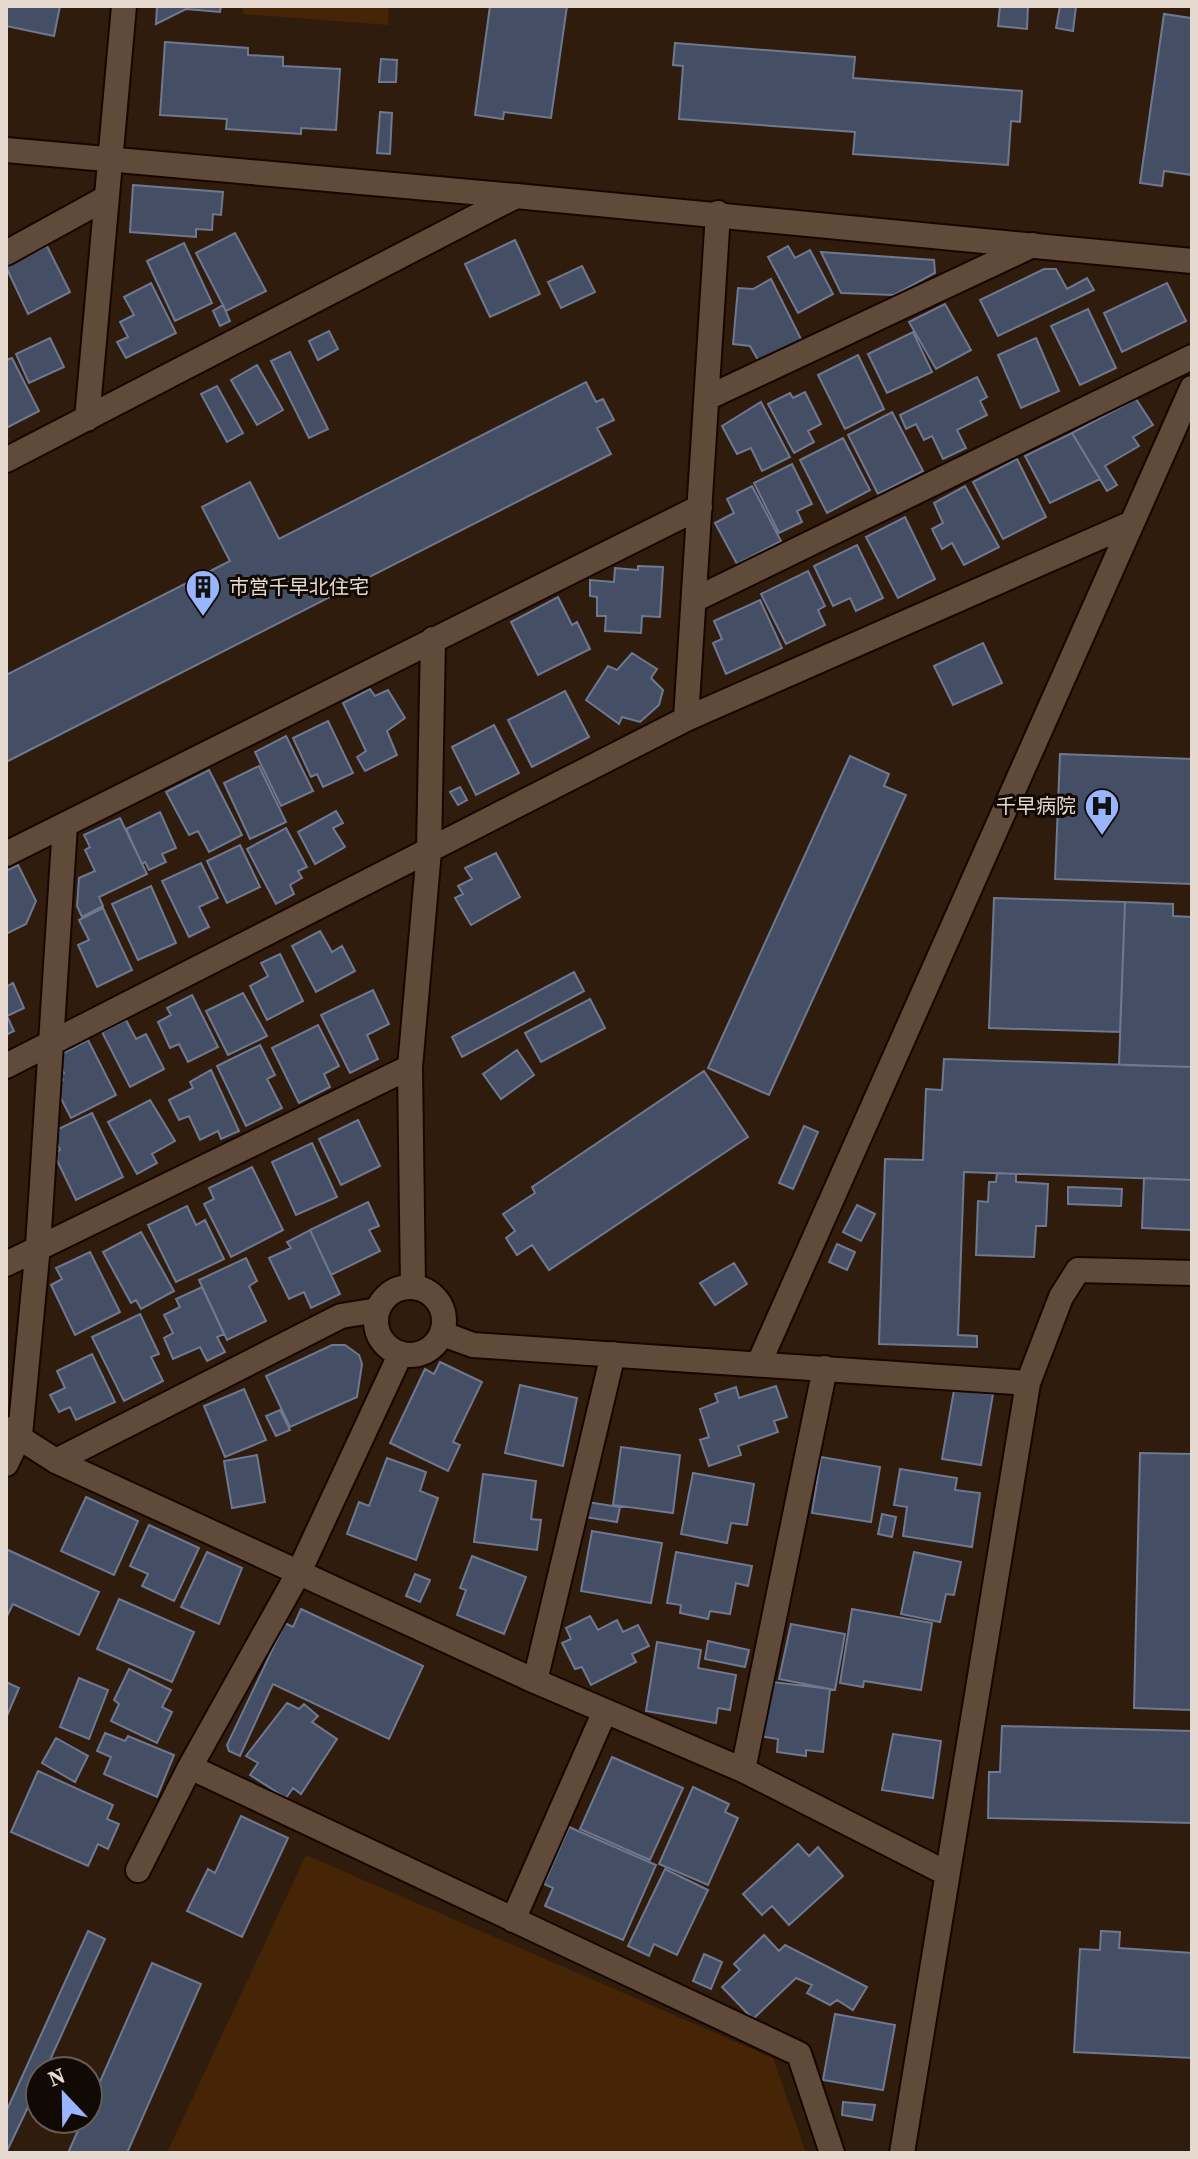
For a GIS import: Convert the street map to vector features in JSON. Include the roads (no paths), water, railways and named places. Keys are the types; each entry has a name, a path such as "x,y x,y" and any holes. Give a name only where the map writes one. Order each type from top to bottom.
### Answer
{"street":[{"path":"87,419 124,6"},
{"path":"6,150 718,213 1192,261"},
{"path":"6,460 516,196"},
{"path":"6,253 106,198"},
{"path":"686,719 718,213"},
{"path":"707,398 1033,245"},
{"path":"694,600 1192,357"},
{"path":"759,1363 1192,388"},
{"path":"6,854 700,507"},
{"path":"6,1066 686,719 1132,523"},
{"path":"413,1287 410,1067 429,851 433,639"},
{"path":"6,1464 38,1246 48,1046 65,825"},
{"path":"6,1264 410,1067"},
{"path":"902,2153 1028,1383 1061,1297 1078,1270 1192,1273"},
{"path":"413,1287 423,1289 440,1302 445,1324 443,1334 430,1350 421,1355 400,1355 390,1349 377,1332 378,1310 392,1292 413,1287"},
{"path":"56,1461 341,1316 378,1310"},
{"path":"443,1334 473,1345 1028,1383"},
{"path":"535,1681 613,1354"},
{"path":"138,1870 190,1767 299,1572 400,1355"},
{"path":"743,1770 825,1368"},
{"path":"13,1432 56,1461 535,1681 743,1770 946,1873"},
{"path":"513,1920 605,1711"},
{"path":"190,1767 799,2054 832,2153"}],"place":[{"name":"市営千早北住宅","path":"203,618"},
{"name":"千早病院","path":"1102,837"}]}
